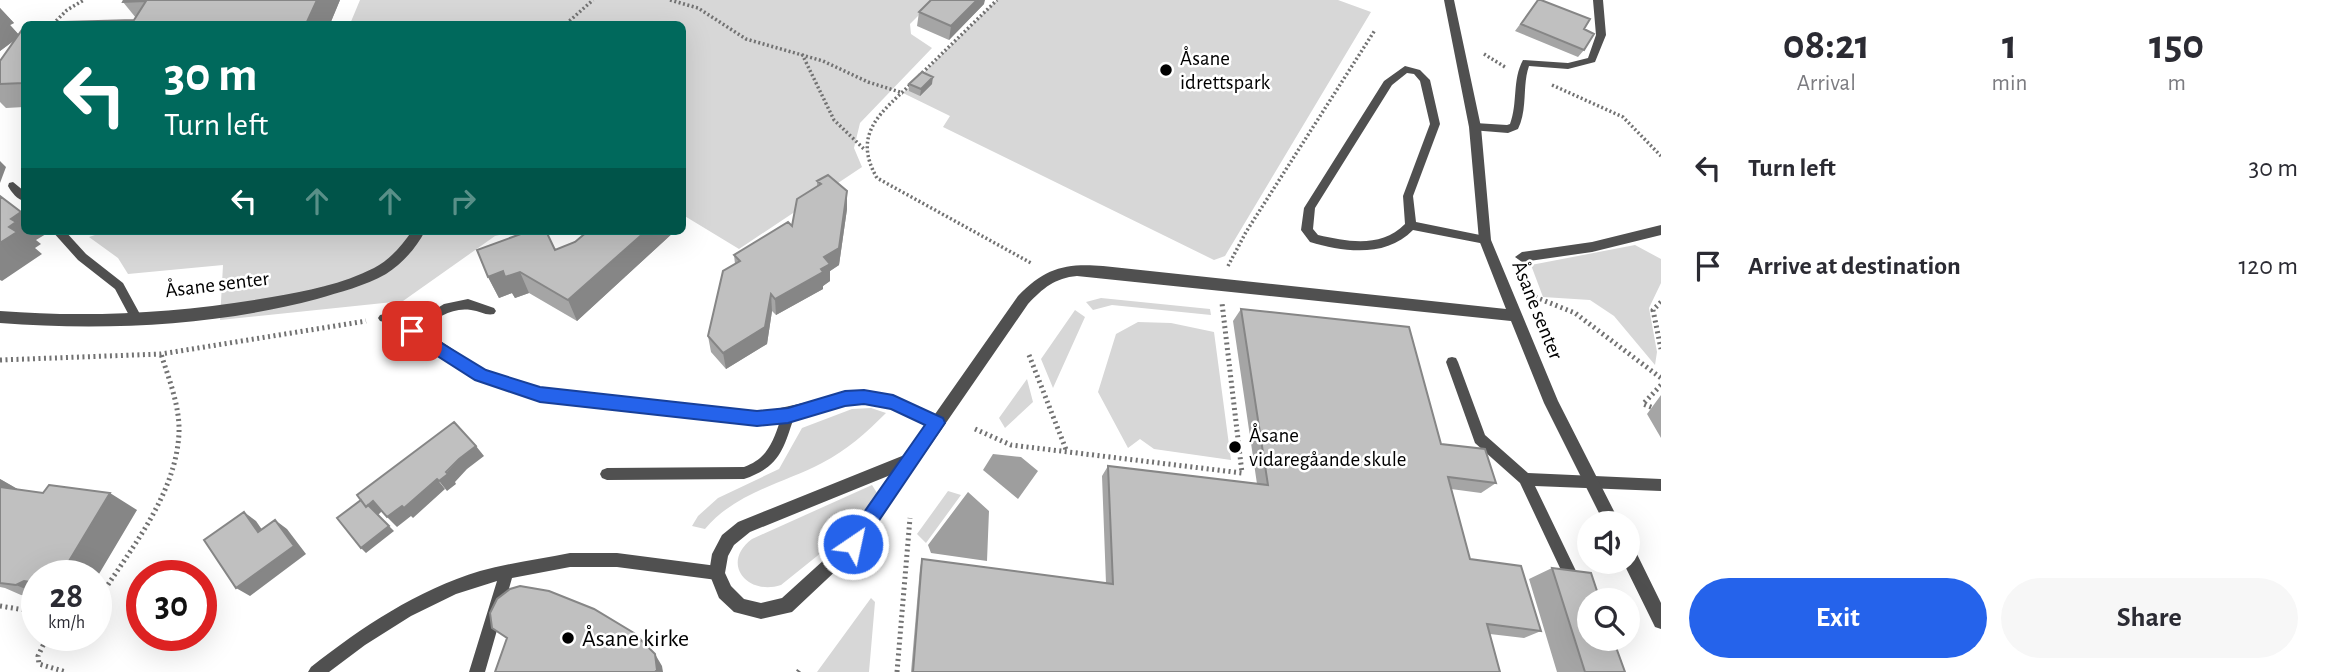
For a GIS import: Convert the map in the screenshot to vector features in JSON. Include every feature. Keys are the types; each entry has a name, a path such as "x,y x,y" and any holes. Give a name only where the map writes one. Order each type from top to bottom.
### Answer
{"street":[{"name":"Åsane senter","path":"1449,0 1475,127 1485,240 1551,403 1606,511"},
{"path":"1522,257 1592,247 1661,230"},
{"name":"Åsane senter","path":"0,317 41,322 258,304 334,289 378,271 405,251 416,235"},
{"path":"910,460 744,527 728,540 720,554 717,573 726,592 740,606 761,611 786,606 853,544 1023,300 1040,281 1058,273 1118,273 1515,316"},
{"path":"1638,574 1661,621"}],"lane":[{"path":"1475,127 1508,129 1514,126 1522,108 1519,91 1526,62 1568,66 1592,60 1601,35 1598,0"},
{"path":"1405,69 1417,72 1425,80 1435,124 1408,196 1411,225 1401,238 1385,245 1365,246 1314,239 1307,230 1306,219 1310,208 1388,83 1405,69"},
{"path":"13,186 21,194"},
{"path":"1411,225 1485,240"},
{"path":"62,235 82,257 119,286 135,316"},
{"path":"412,331 454,303 467,302 490,311"},
{"path":"384,318 402,322 481,375 540,394 757,419 788,416 845,399 864,397 893,402 937,423"},
{"path":"1452,362 1480,439 1525,479 1577,589"},
{"path":"607,474 744,473 762,468 775,452 788,416"},
{"path":"1525,479 1661,485"},
{"path":"316,672 359,639 450,587 507,572 570,560 617,560 717,573"},
{"path":"477,672 507,572"}],"path":[{"path":"56,21 67,10 84,0"},
{"path":"569,21 593,0"},
{"path":"670,0 698,8 746,39 803,54 903,93"},
{"path":"998,0 867,130 866,150 869,167 877,178 1031,263"},
{"path":"1228,267 1246,232 1375,30"},
{"path":"803,54 820,100 855,144 866,150"},
{"path":"1484,54 1523,76 1551,84 1623,117 1661,156"},
{"path":"1535,297 1575,313 1661,378"},
{"path":"1661,302 1653,310 1661,349"},
{"path":"975,429 1011,445 1242,473 1222,303"},
{"path":"0,360 162,354 384,318"},
{"path":"112,576 167,480 177,452 177,409 162,354"},
{"path":"1029,355 1067,452"},
{"path":"1661,385 1643,404 1661,411"},
{"path":"897,672 910,518"},
{"path":"0,606 21,609"},
{"path":"40,651 39,664 66,672"}],"shaded area":[{"path":"360,0 934,0 910,24 911,34 932,48 860,123 854,148 862,167 739,249 686,217 686,21 351,21"},
{"name":"Åsane idrettspark","path":"997,0 1338,0 1371,12 1225,256 1214,260 943,127 950,116 903,93"},
{"path":"499,235 403,301 220,320 223,265 128,274 118,258 89,237"},
{"path":"1635,245 1661,259 1661,283 1649,308 1657,352 1655,365 1614,316 1590,300 1543,297 1531,265"},
{"path":"1101,298 1210,309 1211,315 1112,305 1093,310 1086,302"},
{"path":"1075,310 1085,317 1053,388 1041,359"},
{"path":"1138,322 1171,323 1214,332 1231,460 1154,449 1140,439 1128,448 1098,392 1116,334"},
{"path":"1027,379 1033,402 1005,428 999,418"},
{"path":"871,408 886,413 840,453 745,497 717,516 705,529 692,526 698,516 718,498 779,469 802,428 852,409"},
{"path":"993,454 1021,457 1038,471 1018,499 983,470"},
{"path":"872,485 877,493 852,528 781,585 758,586 748,582 742,575 738,558 752,539"},
{"path":"948,491 961,495 926,543 917,534"},
{"path":"968,492 989,511 987,561 931,553 928,545"},
{"path":"871,598 875,602 869,672 817,672"}],"building":[{"path":"124,0 317,0 307,21 98,21 134,20 146,1 123,2"},
{"path":"931,0 977,0 951,26 919,12"},
{"path":"1538,0 1590,19 1584,29 1594,34 1584,50 1521,24"},
{"path":"21,31 21,83 0,84 0,61"},
{"path":"922,72 933,77 921,89 909,84"},
{"path":"828,175 847,191 839,248 824,257 830,264 821,269 823,272 775,299 771,294 765,327 723,353 708,336 723,271 740,261 734,255 788,222 792,226 797,199 821,184 817,181"},
{"path":"0,196 21,212 11,219 16,222 9,227 17,232 0,243"},
{"path":"518,235 548,235 555,250 575,242 583,235 641,235 568,300 520,272 505,277 503,271 488,277 477,250"},
{"path":"1241,309 1409,327 1441,444 1485,449 1496,483 1448,477 1470,559 1521,566 1541,631 1487,624 1500,672 913,672 922,559 1113,584 1108,466 1268,485"},
{"path":"454,422 476,446 446,472 448,474 439,481 437,479 404,508 402,506 387,517 373,501 366,507 357,495"},
{"path":"49,485 110,493 70,560 21,560 21,582 16,585 0,583 0,487 43,493"},
{"path":"361,500 389,526 361,548 337,518"},
{"path":"244,512 258,532 275,520 294,546 236,588 204,540"},
{"path":"1552,568 1577,571 1577,574 1591,574 1596,588 1577,588 1577,647"},
{"name":"Åsane kirke","path":"520,586 549,591 594,609 634,633 655,654 657,670 495,672 507,638 492,628 490,613 497,599 510,589"},
{"path":"1578,651 1617,651 1625,672 1585,672"}],"place":[{"name":"Åsane idrettspark","path":"1166,70"},
{"name":"Åsane vidaregåande skule","path":"1235,447"},
{"name":"Åsane kirke","path":"568,638"}],"route":[{"path":"412,331 481,375 540,394 757,419 788,416 845,399 864,397 893,402 909,412 937,423 853,544"}]}
